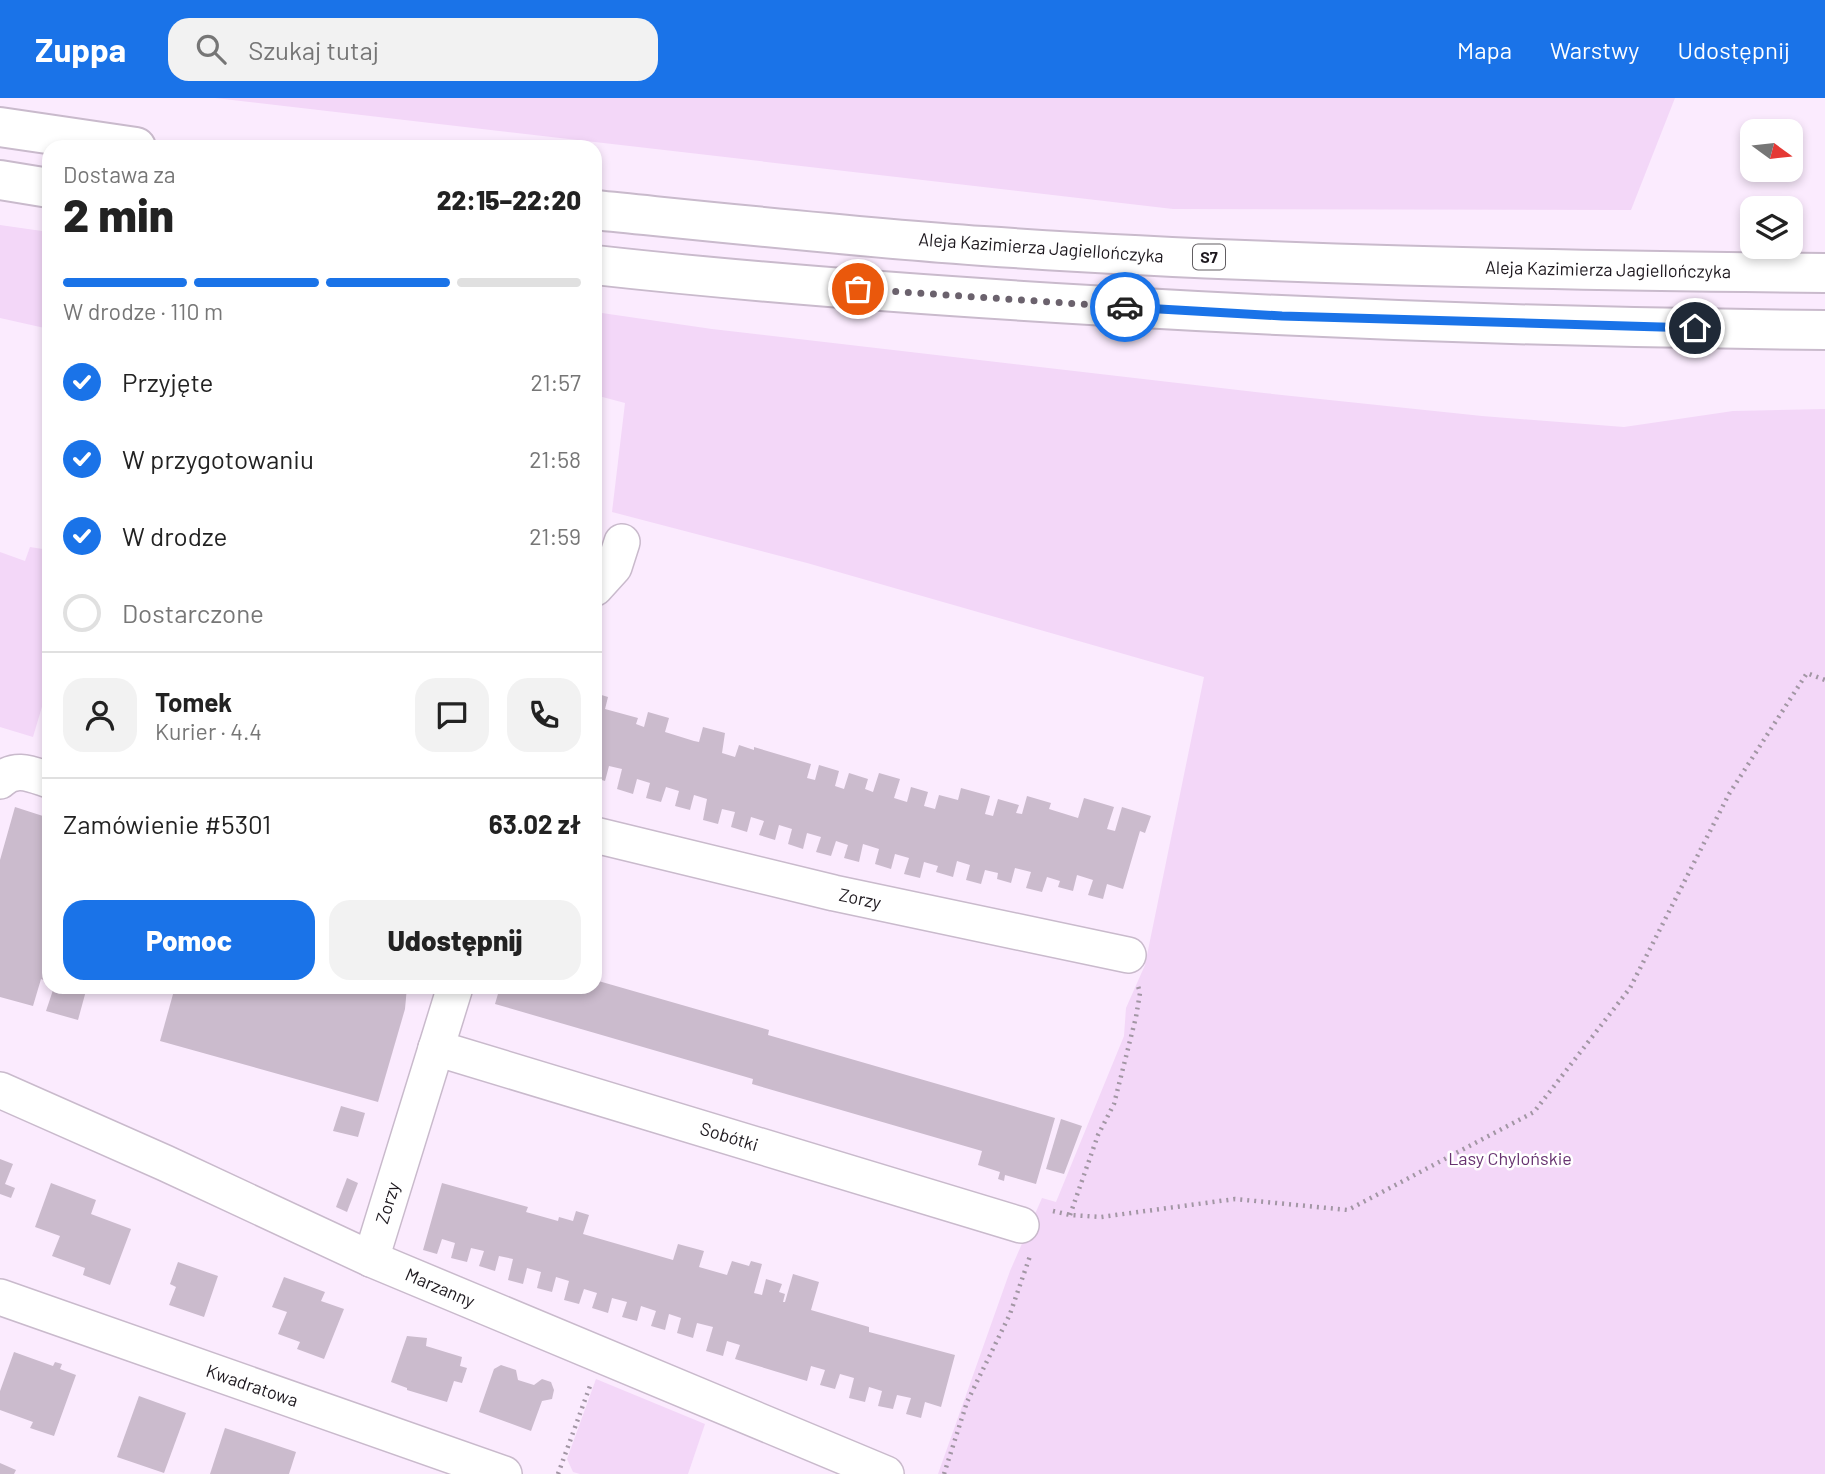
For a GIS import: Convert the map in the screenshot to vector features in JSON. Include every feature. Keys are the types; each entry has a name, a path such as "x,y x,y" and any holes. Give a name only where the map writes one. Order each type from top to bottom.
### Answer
{"highway":[{"path":"0,127 88,140"},
{"path":"0,180 42,187"},
{"name":"Aleja Kazimierza Jagiellończyka","path":"602,211 984,246 1160,255 1465,267 1825,273"},
{"path":"602,266 808,286 1282,316 1825,330"}],"street":[{"path":"602,580 614,567 622,542"},
{"path":"0,781 19,771 42,777"},
{"name":"Zorzy","path":"602,837 834,894 1128,955"},
{"name":"Zorzy","path":"371,1259 452,994"},
{"name":"Sobótki","path":"436,1048 1021,1225"},
{"name":"Marzanny","path":"0,1090 371,1259 886,1474"},
{"name":"Kwadratowa","path":"0,1297 505,1474"}],"path":[{"path":"944,1474 967,1402 1010,1314 1032,1248 1021,1225 1053,1211 1101,1217 1235,1199 1348,1210 1534,1112 1630,988 1729,794 1807,673 1825,680"},
{"path":"1070,1215 1098,1135 1114,1104 1136,1017 1140,993 1128,955"},
{"path":"558,1474 600,1356"}],"green space":[{"path":"215,98 1675,98 1631,210 1173,209 602,143 602,140 577,140"},
{"path":"0,225 42,231 42,327 0,318"},
{"name":"Lasy Chylońskie","path":"602,313 712,329 1482,416 1624,427 1733,411 1825,409 1825,1474 938,1474 1010,1271 1042,1198 1056,1202 1124,1036 1126,1008 1145,965 1204,677 807,563 612,512 625,403 602,397"},
{"path":"30,547 42,549 42,707 33,737 0,727 0,552 25,561"},
{"path":"596,1379 705,1424 688,1474 573,1472 567,1459"}],"building":[{"path":"602,695 608,697 605,709 638,718 636,724 644,727 648,712 669,718 665,732 694,741 699,742 703,727 725,733 722,753 735,757 739,745 754,750 754,747 811,764 807,778 815,780 819,765 839,771 835,786 844,789 849,773 868,779 865,789 873,792 879,773 900,779 894,798 907,802 911,787 928,792 924,806 935,809 939,795 958,800 961,788 990,796 985,814 993,816 998,799 1019,805 1016,813 1022,814 1027,796 1051,803 1049,809 1078,818 1084,798 1114,807 1107,829 1115,831 1122,807 1151,816 1145,833 1140,831 1123,889 1107,884 1103,899 1088,895 1093,880 1077,875 1073,891 1058,887 1060,881 1047,877 1042,892 1026,888 1031,872 1015,868 1011,883 997,879 998,873 985,870 981,884 966,880 970,865 957,861 953,877 936,872 938,866 924,862 920,878 904,874 909,858 895,854 891,869 875,864 879,849 863,844 859,862 844,858 848,845 836,841 831,856 816,852 821,837 807,833 803,849 788,844 792,829 779,825 775,840 759,835 764,821 751,817 747,832 731,827 735,812 722,809 718,824 703,820 707,799 694,795 690,810 675,806 679,791 666,787 661,802 646,798 650,783 637,779 633,794 617,789 622,769 609,766 605,781 602,780"},
{"path":"15,807 42,816 42,979 33,1006 0,997 0,860"},
{"path":"602,982 769,1030 768,1035 1055,1118 1036,1184 1005,1175 1004,1181 998,1179 1000,1172 978,1165 982,1151 752,1084 753,1079 495,1004 498,994 602,994"},
{"path":"52,994 85,994 78,1020 46,1011"},
{"path":"173,994 406,994 405,1009 378,1102 160,1041"},
{"path":"341,1106 365,1113 358,1137 333,1131"},
{"path":"1061,1119 1082,1126 1064,1174 1046,1169"},
{"path":"0,1159 13,1164 5,1184 15,1188 11,1198 0,1194"},
{"path":"347,1178 358,1183 347,1212 336,1207"},
{"path":"51,1183 96,1200 91,1214 131,1229 110,1285 83,1275 85,1268 52,1256 60,1236 35,1227"},
{"path":"442,1183 528,1207 526,1212 558,1221 559,1217 573,1221 576,1211 589,1215 583,1234 673,1260 678,1244 704,1251 699,1267 727,1275 732,1261 749,1266 751,1261 762,1264 754,1293 762,1295 766,1279 782,1284 779,1292 785,1294 783,1302 793,1274 819,1282 811,1310 869,1327 869,1332 955,1355 941,1407 925,1402 921,1418 906,1414 911,1398 897,1395 893,1409 878,1406 882,1391 869,1387 865,1402 849,1398 854,1378 840,1374 835,1389 820,1385 825,1370 811,1366 807,1381 735,1359 740,1345 727,1341 723,1356 706,1351 713,1327 697,1323 693,1338 677,1333 681,1318 669,1314 665,1330 651,1326 656,1311 641,1306 637,1321 622,1317 627,1302 612,1298 608,1313 592,1308 597,1293 584,1289 579,1304 564,1300 569,1281 556,1277 552,1292 537,1288 541,1272 527,1268 523,1284 508,1280 513,1259 499,1256 495,1271 479,1266 484,1251 471,1248 467,1262 451,1258 455,1243 442,1239 437,1254 423,1250"},
{"path":"178,1262 218,1276 204,1317 169,1305 176,1287 170,1284"},
{"path":"284,1277 325,1292 321,1301 344,1309 324,1359 297,1349 300,1342 278,1334 287,1312 272,1307"},
{"path":"407,1336 427,1338 426,1346 462,1357 460,1366 467,1368 462,1383 454,1381 447,1402 407,1390 391,1382"},
{"path":"14,1352 53,1366 55,1362 62,1364 60,1369 76,1375 54,1436 30,1428 33,1422 0,1410 0,1391"},
{"path":"501,1365 516,1370 518,1380 534,1385 542,1379 551,1382 554,1390 552,1399 542,1401 531,1431 479,1412 494,1369"},
{"path":"139,1396 186,1413 164,1473 117,1457"},
{"path":"225,1428 296,1452 289,1474 210,1474"},
{"path":"0,1463 16,1470 14,1474 0,1474"}],"way so far":[{"path":"858,289 1125,307"}],"route":[{"path":"1125,307 1282,316 1695,328"}]}
